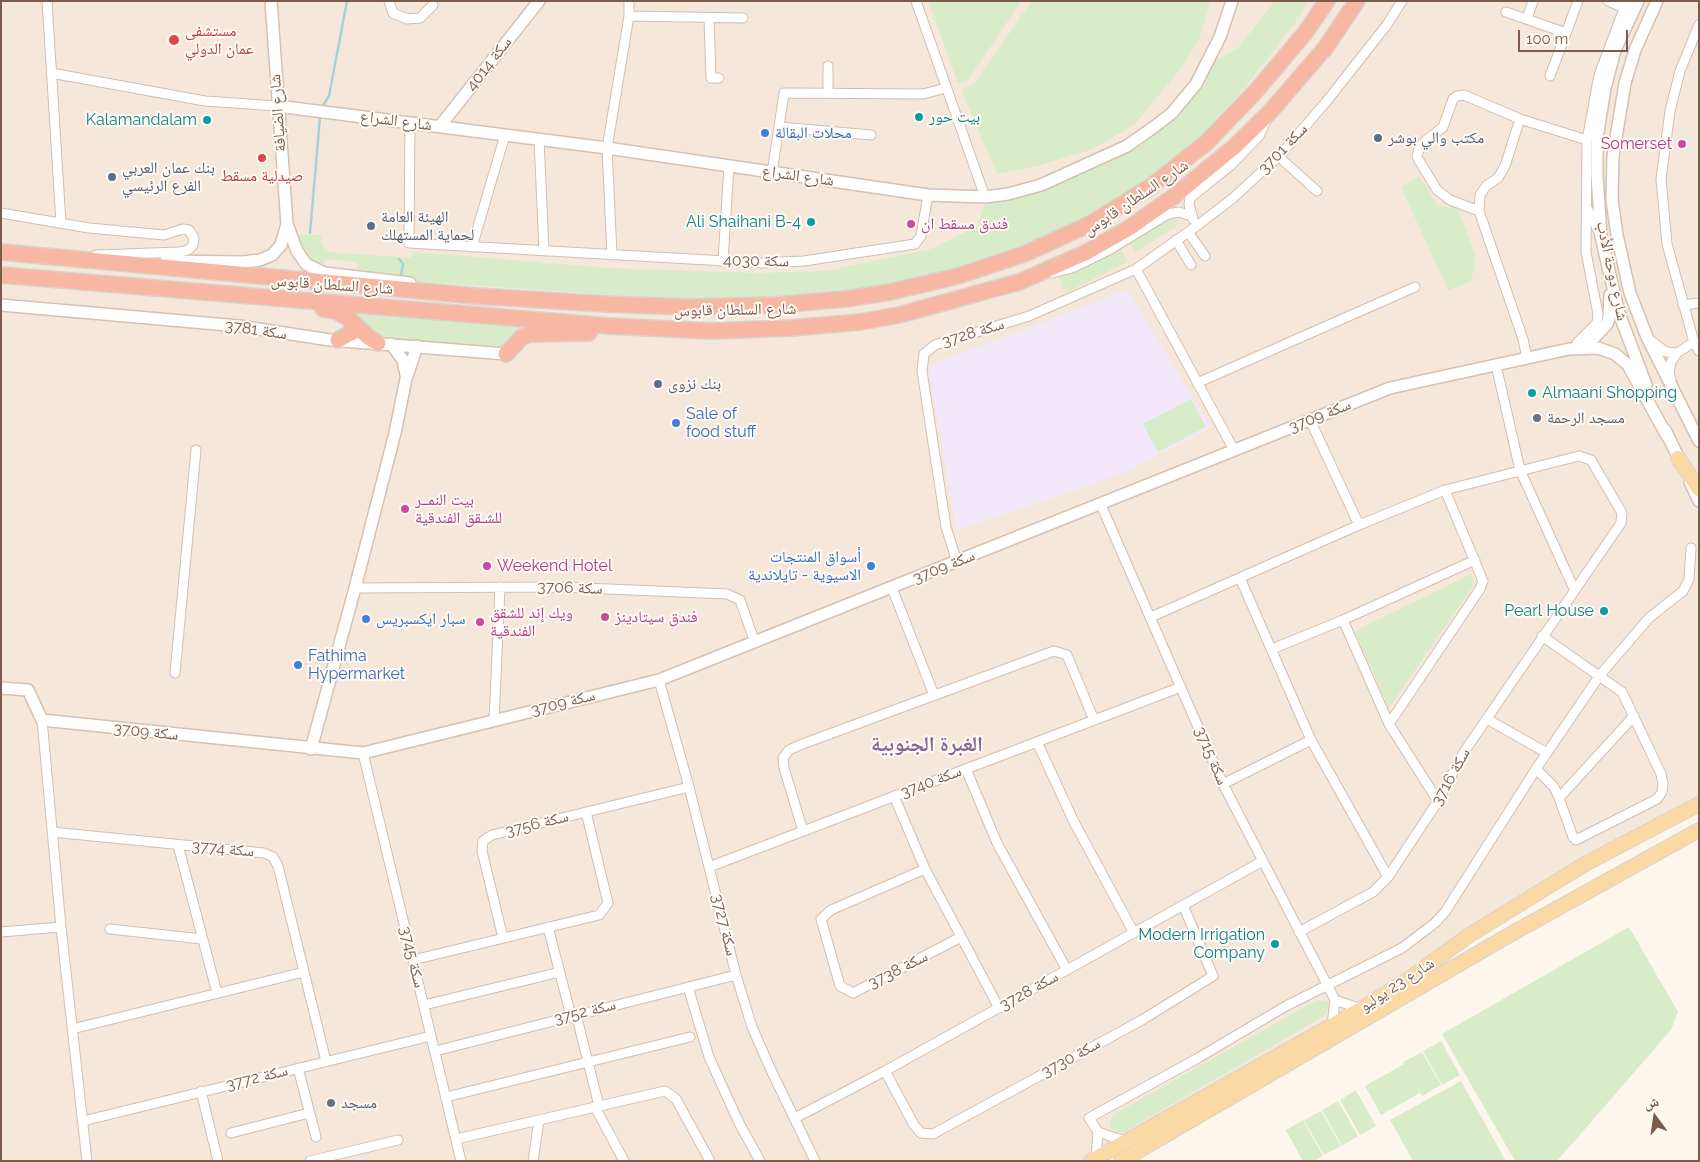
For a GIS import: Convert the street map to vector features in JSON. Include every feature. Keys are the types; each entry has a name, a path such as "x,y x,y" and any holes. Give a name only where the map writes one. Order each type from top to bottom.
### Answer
{"highway":[{"name":"شارع السلطان قابوس","path":"1,252 476,296 686,307 784,304 846,299 890,292 958,276 1024,254 1090,224 1150,187 1206,143 1258,90 1305,33 1327,1"},
{"name":"شارع السلطان قابوس","path":"1,275 245,297 398,307 609,326 712,331 791,328 860,322 928,308 1019,282 1085,253 1129,228 1207,170 1270,112 1326,46 1357,1"},
{"path":"245,297 336,311 351,320 368,337 385,344"},
{"path":"338,340 353,332 351,320"},
{"path":"506,354 522,337 530,334 630,334 712,331"}],"main road":[{"path":"1678,458 1699,489"},
{"path":"1585,864 1625,835 1699,794"},
{"name":"شارع 23 يوليو","path":"1094,1159 1361,1009 1409,979 1468,936 1585,864 1699,804"},
{"path":"1511,934 1586,886 1699,822"},
{"name":"شارع 23 يوليو","path":"1121,1161 1511,934 1699,830"},
{"path":"1511,934 1592,896 1699,841"}],"street":[{"path":"47,1 61,223"},
{"name":"شارع الضيافة","path":"271,1 277,106 287,224"},
{"path":"388,1 393,13 407,19 420,18 434,5"},
{"name":"سكة 4014","path":"440,126 539,1"},
{"path":"612,254 607,148 630,16 629,1"},
{"path":"916,1 985,198"},
{"name":"شارع الشراع","path":"277,106 607,148 928,195 985,198 1041,185 1127,146 1172,113 1196,84 1220,37 1232,1"},
{"name":"سكة 3701","path":"1136,269 1232,199 1278,156 1326,102 1386,26 1402,1"},
{"path":"1527,19 1533,1"},
{"path":"1550,76 1578,1"},
{"path":"1601,236 1586,206 1587,140 1599,75 1626,4 1608,1"},
{"name":"شارع دوحة الأدب","path":"1638,1 1615,50 1605,88 1597,138 1597,189 1601,236 1629,342 1667,436 1699,502"},
{"name":"شارع دوحة الأدب","path":"1657,1 1635,50 1617,119 1612,176 1613,208 1622,262 1630,293 1647,337 1699,441"},
{"path":"1506,12 1566,33"},
{"path":"630,16 743,18"},
{"path":"709,18 711,78 719,78"},
{"path":"1647,337 1666,352 1677,353 1696,347 1666,244 1661,179 1670,111 1680,71 1699,25"},
{"path":"828,66 828,93"},
{"path":"51,73 205,101 277,106"},
{"path":"772,173 784,93 923,94 946,88"},
{"path":"1479,211 1450,200 1437,190 1417,157 1419,148 1424,141 1443,127 1453,99 1457,96 1464,95 1520,119 1587,140"},
{"path":"1198,225 1191,216 1190,198 1231,165 1259,136 1270,112"},
{"path":"1520,119 1505,166 1498,178 1486,186 1480,195 1479,211 1524,338 1527,358"},
{"name":"سكة 4030","path":"410,123 409,242 761,263 804,261 915,244 922,236 928,195"},
{"path":"780,127 871,134"},
{"path":"472,247 505,135"},
{"path":"539,139 544,251"},
{"path":"1278,156 1317,191"},
{"path":"724,260 729,166"},
{"name":"سكة 3709","path":"1569,349 1590,332 1597,322 1598,314 1586,252 1586,206"},
{"path":"1019,282 1072,268 1109,250 1168,214 1179,212 1191,216"},
{"path":"1,213 61,223 164,235 183,229 189,230 194,238 193,245 188,250 180,252 132,252 58,258"},
{"path":"287,224 297,251 306,264 324,273 412,283 476,296"},
{"path":"104,262 243,262 260,260 272,255 281,245 287,224"},
{"path":"1188,232 1205,256"},
{"path":"1176,240 1192,265"},
{"name":"سكة 3709","path":"1569,349 1595,337 1602,331 1609,318 1610,295 1605,254"},
{"path":"1136,269 1234,450"},
{"name":"سكة 3728","path":"957,562 946,527 922,371 924,354 935,345 1029,316 1136,269"},
{"path":"1197,383 1415,286"},
{"path":"1683,305 1699,303"},
{"name":"سكة 3781","path":"3,306 77,310 239,326 338,340 506,354"},
{"path":"385,344 403,360 406,379"},
{"path":"310,749 355,588 395,433 406,379 417,346"},
{"name":"سكة 3709","path":"42,720 363,753 659,680 754,640 892,588 1390,388 1569,349 1598,348 1615,354 1628,365 1667,436"},
{"path":"1677,353 1671,362 1669,374 1681,407"},
{"path":"1496,365 1520,470 1574,589"},
{"path":"1310,420 1358,525"},
{"path":"176,672 196,450"},
{"name":"سكة 3716","path":"1150,617 1358,525 1444,490 1520,470 1585,457 1591,460 1622,513 1621,522 1464,752 1438,802 1388,877 1373,892 1299,932"},
{"path":"1389,724 1480,589 1483,581 1444,490"},
{"name":"سكة 3715","path":"1101,505 1222,784 1261,862 1335,1000"},
{"path":"1125,1141 1098,1132 1089,1118 1198,1058 1286,1006 1402,948 1425,932 1440,917 1536,769 1600,675 1644,622 1683,591 1689,579 1691,548"},
{"path":"1272,649 1343,620 1475,560"},
{"path":"1240,578 1311,740 1388,877"},
{"path":"494,721 500,587"},
{"name":"سكة 3706","path":"355,588 500,587 727,594 740,600 754,640"},
{"path":"892,588 934,695"},
{"path":"1343,620 1389,724 1438,802"},
{"path":"1536,769 1554,787 1560,798 1573,837 1576,840 1657,799 1662,792 1661,774 1622,692 1542,636"},
{"path":"803,831 784,768 783,758 789,750 1054,651 1067,654 1094,720"},
{"name":"سكة 3727","path":"659,680 689,787 736,975 752,1027 815,1161"},
{"name":"سكة 3740","path":"709,867 1181,687"},
{"path":"1,688 28,690 42,720 61,927 87,1161"},
{"path":"1560,798 1634,716"},
{"path":"1487,718 1547,753"},
{"path":"1222,784 1311,740"},
{"path":"1037,742 1074,822 1134,933"},
{"name":"سكة 3745","path":"363,753 461,1161"},
{"path":"966,769 997,843 1067,970"},
{"name":"سكة 3756","path":"503,938 482,851 483,841 492,835 689,787"},
{"path":"894,796 925,869 999,1008"},
{"path":"413,960 600,915 608,903 586,812"},
{"name":"سكة 3774","path":"52,832 264,853 273,857 278,866 326,1061"},
{"path":"178,845 217,993"},
{"name":"سكة 3728","path":"795,1118 885,1071 1261,862"},
{"name":"سكة 3738","path":"925,869 831,910 820,919 840,986 853,993 961,937"},
{"name":"سكة 3730","path":"885,1071 914,1124 921,1133 933,1134 1142,1020 1213,976 1183,905"},
{"path":"1,932 61,927"},
{"path":"548,927 588,1062 597,1107 624,1161"},
{"path":"110,929 202,939"},
{"path":"72,1029 304,972"},
{"path":"424,1006 560,972"},
{"name":"سكة 3752","path":"434,1051 736,975"},
{"path":"688,987 709,1057 760,1161"},
{"path":"1332,1026 1335,1000 1361,1009"},
{"name":"سكة 3772","path":"83,1120 431,1036"},
{"path":"446,1097 690,1037"},
{"path":"298,1068 316,1138"},
{"path":"201,1091 218,1161"},
{"path":"456,1139 665,1091 676,1098 710,1161"},
{"path":"231,1133 310,1113"},
{"path":"533,1161 539,1120"},
{"path":"1094,1159 1098,1132"},
{"path":"310,1161 398,1140"},
{"path":"350,1151 352,1161"}],"shaded area":[{"path":"1,1 1699,1 1699,809 1528,906 1441,962 1102,1161 1,1161"},
{"path":"1127,290 1211,427 1124,473 957,530 928,366"}],"green space":[{"path":"928,1 1021,1 968,80 958,83"},
{"path":"1032,1 1210,1 1199,40 1182,67 1134,125 1093,149 1037,166 997,174 961,90 974,84"},
{"path":"1275,1 1308,1 1298,19 1251,80 1200,137 1147,179 1086,217 1026,245 962,268 820,297 702,301 412,281 357,273 357,262 325,259 322,269 307,262 294,235 322,235 321,244 329,252 410,258 413,252 610,268 758,273 826,271 931,249 978,226 986,200 1009,197 1155,130 1211,64 1239,47"},
{"path":"1419,176 1439,207 1457,207 1476,258 1471,282 1448,290 1401,187"},
{"path":"1166,218 1174,219 1177,223 1176,227 1135,252 1127,242"},
{"path":"1120,247 1128,262 1071,290 1062,289 1059,278"},
{"path":"354,310 530,325 505,346 382,339"},
{"path":"1191,399 1206,427 1158,452 1143,424"},
{"path":"1471,574 1475,583 1389,708 1355,631"},
{"path":"1629,927 1678,1012 1671,1030 1557,1161 1515,1161 1442,1034"},
{"path":"1317,1000 1328,1001 1328,1009 1324,1016 1124,1132 1115,1131 1110,1126 1111,1118 1116,1113"},
{"path":"1441,1041 1460,1075 1442,1085 1423,1051"},
{"path":"1422,1052 1441,1085 1422,1096 1403,1062"},
{"path":"1404,1064 1420,1093 1381,1115 1365,1086"},
{"path":"1461,1081 1506,1161 1413,1161 1390,1120"},
{"path":"1356,1090 1376,1126 1360,1135 1340,1100"},
{"path":"1338,1101 1358,1136 1342,1146 1322,1110"},
{"path":"1321,1111 1341,1146 1324,1155 1304,1120"},
{"path":"1303,1120 1323,1156 1314,1161 1303,1161 1286,1130"}],"waterway":[{"path":"322,107 329,96 347,1"},
{"path":"310,233 320,117"},
{"path":"399,259 403,264 401,276"}],"place":[{"name":"مستشفى عمان الدولي","path":"174,40"},
{"name":"بيت حور","path":"919,117"},
{"name":"Kalamandalam","path":"207,120"},
{"name":"محلات البقالة","path":"765,133"},
{"name":"مكتب والي بوشر","path":"1378,138"},
{"name":"Somerset","path":"1682,144"},
{"name":"صيدلية مسقط","path":"262,158"},
{"name":"بنك عمان العربي الفرع الرئيسي","path":"112,177"},
{"name":"Ali Shaihani B-4","path":"811,222"},
{"name":"فندق مسقط ان","path":"911,224"},
{"name":"الهيئة العامة لحماية المستهلك","path":"371,226"},
{"name":"بنك نزوى","path":"658,384"},
{"name":"Almaani Shopping","path":"1532,393"},
{"name":"مسجد الرحمة","path":"1537,418"},
{"name":"Sale of food stuff","path":"676,423"},
{"name":"بيت النمــر للشـقق الفندقية","path":"405,509"},
{"name":"Weekend Hotel","path":"487,566"},
{"name":"أسواق المنتجات الاسيوية - تايلاندية","path":"871,566"},
{"name":"Pearl House","path":"1604,611"},
{"name":"فندق سيتادينز","path":"605,617"},
{"name":"سبار ايكسبريس","path":"366,619"},
{"name":"ويك إند للشقق الفندقية","path":"480,622"},
{"name":"Fathima Hypermarket","path":"298,665"},
{"name":"Modern Irrigation Company","path":"1275,944"},
{"name":"مسجد","path":"331,1103"}],"district":[{"name":"الغبرة الجنوبية","path":"927,745"}]}
